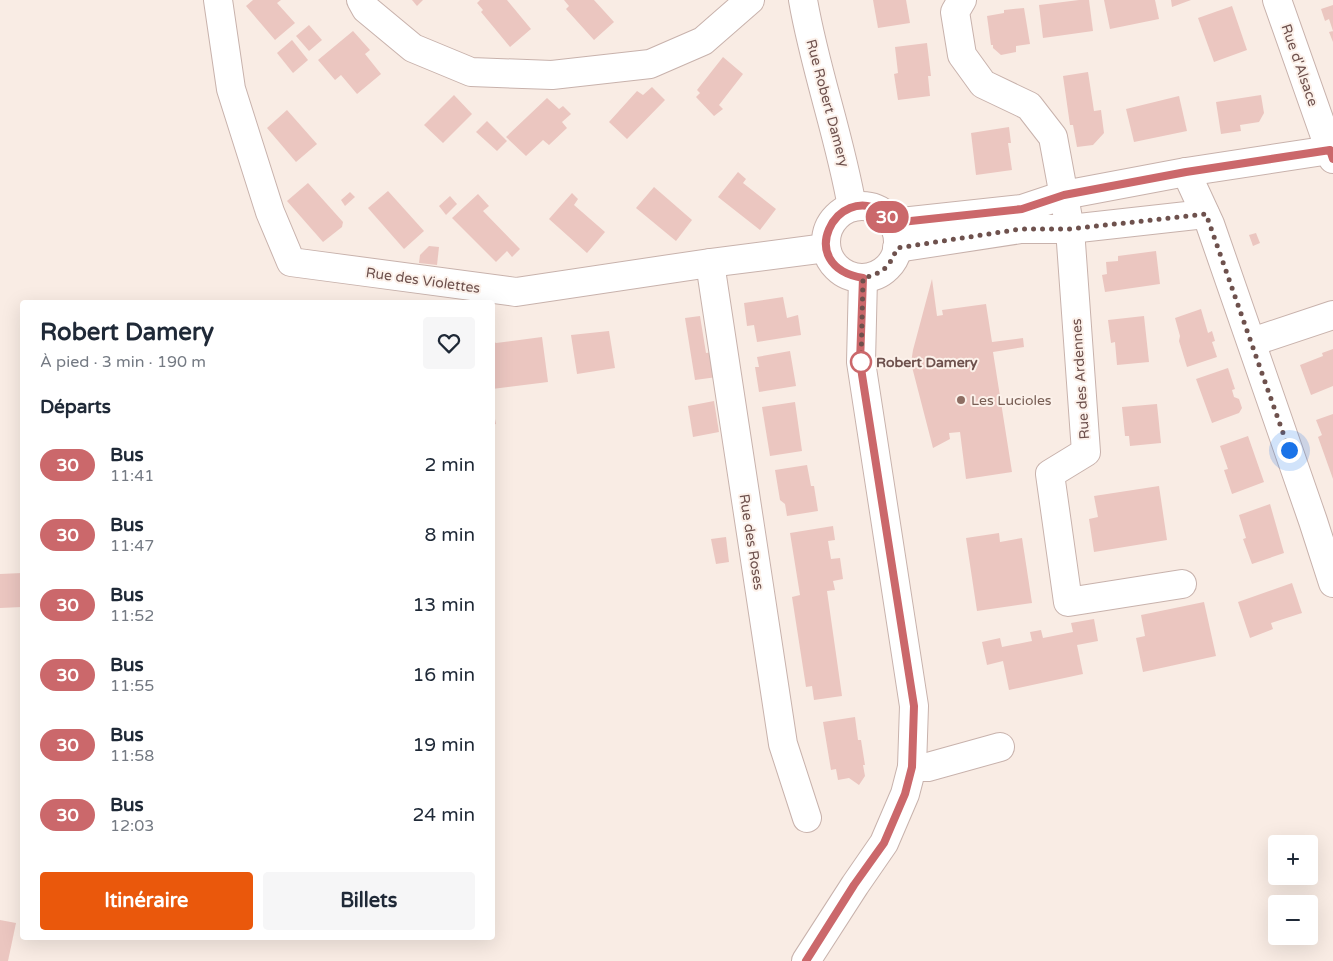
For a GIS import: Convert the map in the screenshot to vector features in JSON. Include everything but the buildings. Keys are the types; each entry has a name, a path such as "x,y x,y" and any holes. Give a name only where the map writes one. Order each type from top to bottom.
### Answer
{"street":[{"name":"Rue des Violettes","path":"218,0 231,89 270,212 291,262 516,292 826,248"},
{"path":"361,0 366,9 413,48 471,72 552,75 650,64 703,41 750,0"},
{"name":"Rue Robert Damery","path":"803,0 808,29 847,173 852,207"},
{"path":"962,0 955,12 962,55 982,84 1030,106 1053,137 1070,229"},
{"name":"Rue d'Alsace","path":"1277,0 1331,154"},
{"path":"895,236 1022,209 1064,195 1186,172 1331,154"},
{"path":"1186,172 1206,214 1252,342 1333,584"},
{"path":"868,206 882,212 895,236 890,263 878,274 863,278 849,276 837,268 830,259 826,248 826,235 831,222 840,213 852,207 868,206"},
{"path":"895,236 1021,229 1070,229 1206,214"},
{"name":"Rue des Ardennes","path":"1070,229 1086,452 1050,474 1068,602 1182,584"},
{"name":"Rue des Roses","path":"710,263 783,744 807,818"},
{"path":"806,961 854,885 884,843 905,794 912,767 914,706 860,362 863,278"},
{"path":"1252,342 1333,315"},
{"path":"912,767 928,767 1000,747"}],"bus line":[{"name":"30","path":"806,961 854,885 884,843 905,794 912,767 914,706 860,362 863,278 849,276 837,268 830,259 826,248 826,235 831,222 840,213 852,207 868,206 882,212 892,223 1022,209 1064,195 1186,172 1330,150 1333,159"}],"place":[{"name":"Robert Damery","path":"861,362"},
{"name":"Les Lucioles","path":"961,400"}],"route":[{"path":"861,362 863,278 878,274 890,263 897,248 1021,229 1070,229 1206,214 1289,450"}]}
